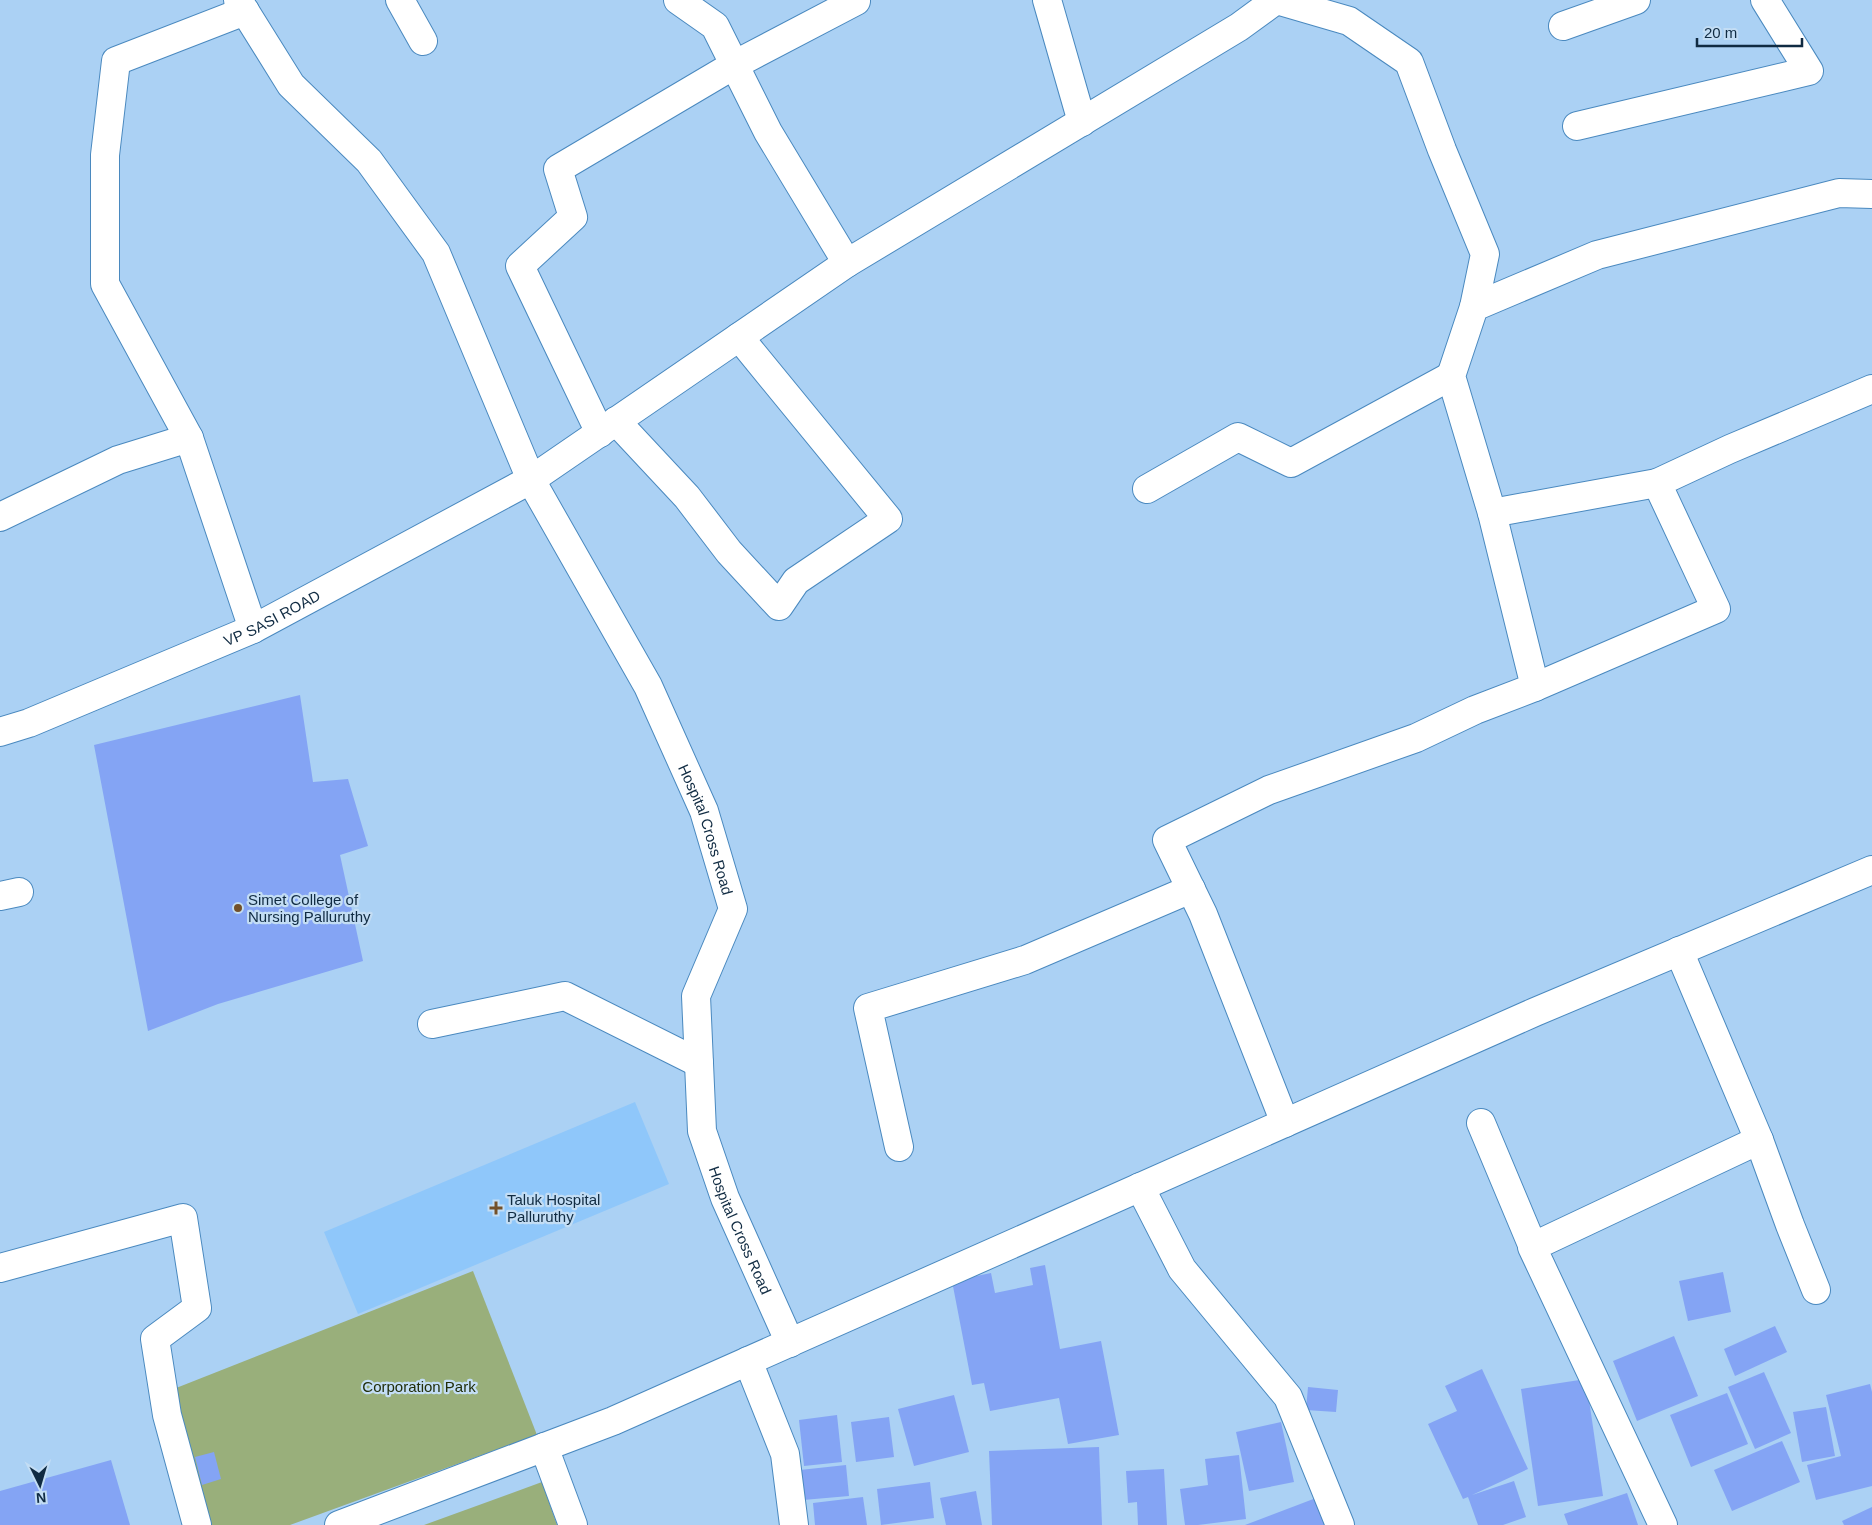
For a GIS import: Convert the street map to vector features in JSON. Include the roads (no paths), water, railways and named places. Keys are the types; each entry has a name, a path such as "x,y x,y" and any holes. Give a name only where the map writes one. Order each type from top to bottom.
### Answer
{"street":[{"path":"400,0 424,40"},
{"path":"678,0 714,26 768,132 847,263"},
{"path":"1048,0 1082,122"},
{"path":"1277,0 1349,21 1409,62 1442,150 1485,254 1474,308 1451,376 1492,513 1535,686"},
{"name":"VP SASI ROAD","path":"0,732 29,723 253,629 532,480 847,263 1239,27 1277,0"},
{"path":"1563,26 1636,0"},
{"path":"1577,126 1810,71 1766,0"},
{"path":"740,337 888,519 796,581 778,606 729,552 687,497 608,427 520,266 573,217 558,169 734,64 856,1"},
{"path":"241,6 116,61 105,155 104,284 189,438 253,629"},
{"name":"Hospital Cross Road","path":"241,6 291,85 369,161 436,254 532,480 648,686 704,811 733,909 696,996 702,1131 725,1198 790,1343"},
{"path":"1474,308 1597,255 1839,194 1872,194"},
{"path":"1147,489 1238,437 1291,463 1451,376"},
{"path":"1492,513 1657,483 1730,449 1872,389"},
{"path":"0,517 118,460 189,438"},
{"path":"1284,1123 1203,914 1168,840 1269,790 1416,738 1475,710 1716,609 1657,483"},
{"path":"339,1525 614,1421 1535,1012 1872,870"},
{"path":"898,1147 868,1008 1025,960 1191,889"},
{"path":"1680,951 1759,1140 1816,1290"},
{"path":"432,1024 565,996 699,1063"},
{"path":"1481,1123 1534,1247 1663,1525"},
{"path":"1534,1247 1759,1140"},
{"path":"1140,1188 1182,1269 1288,1397 1340,1525"},
{"path":"0,1268 183,1218 197,1308 155,1339 166,1414 197,1525"},
{"path":"748,1361 785,1454 794,1525"},
{"path":"544,1447 573,1525"}],"place":[{"name":"Simet College of Nursing Palluruthy","path":"238,908"},
{"name":"Taluk Hospital Palluruthy","path":"496,1208"}],"park label":[{"name":"Corporation Park","path":"419,1386"}]}
